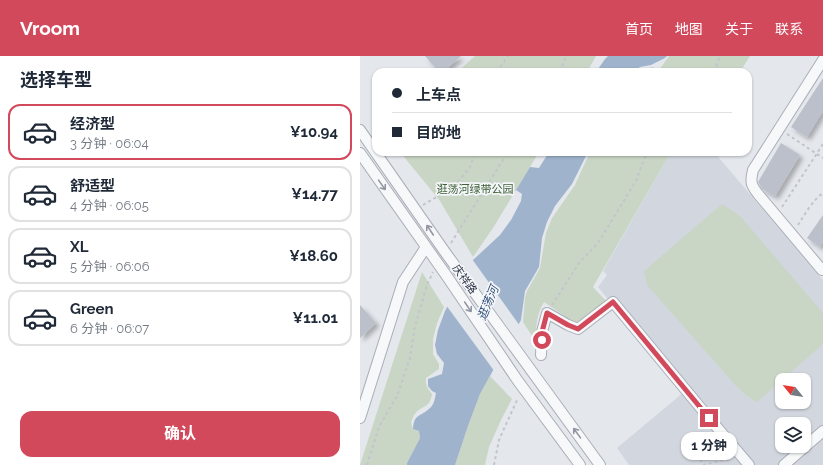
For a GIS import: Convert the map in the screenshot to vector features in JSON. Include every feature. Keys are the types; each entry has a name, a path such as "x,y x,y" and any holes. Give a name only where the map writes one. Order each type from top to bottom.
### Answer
{"street":[{"path":"823,60 753,170 751,180 752,186 776,216 822,270 823,268"},
{"name":"庆祥路","path":"360,130 372,147"},
{"name":"庆祥路","path":"360,153 518,381 580,465"},
{"name":"庆祥路","path":"378,156 452,262 600,465"},
{"path":"360,418 403,282 426,247"},
{"path":"541,355 542,332 547,313 578,329 613,302 749,465"},
{"path":"784,465 822,433"}],"path":[{"path":"500,68 508,56"},
{"path":"562,68 566,56"},
{"path":"716,68 720,56"},
{"path":"781,126 787,134 823,158"},
{"path":"776,216 823,144"},
{"path":"416,210 457,183 470,167 474,156"},
{"path":"445,252 505,156"},
{"path":"547,313 579,262 598,243 636,181 645,156"},
{"path":"792,235 809,207 823,193"},
{"path":"367,465 379,427 397,396 410,358 415,326 427,285 437,263"},
{"path":"494,465 499,440 517,400"},
{"path":"709,418 703,424 701,431 706,443 702,449 700,459 703,465 729,460 739,454"},
{"path":"728,465 729,460"}],"shaded area":[{"path":"669,156 717,156 823,280 823,465 629,465 617,448 684,392 598,287 607,275 603,271"}],"green space":[{"path":"475,56 596,56 589,68 462,68"},
{"path":"669,56 750,56 742,68 660,68"},
{"name":"逛荡河绿带公园","path":"403,156 537,156 493,228 473,257 440,201"},
{"path":"588,156 669,156 593,287 606,301 591,315 582,321 577,322 573,322 544,302 539,311 537,321 536,342 523,322 525,298 527,291 540,268 546,233 552,218 575,185"},
{"path":"722,204 740,216 823,313 823,344 790,373 775,373 775,386 757,402 737,387 647,285 644,271"},
{"path":"422,272 444,307 437,323 433,339 433,354 439,364 439,369 426,378 427,387 432,394 431,399 427,405 417,411 411,423 413,429 419,431 420,438 407,465 360,465"},
{"path":"490,376 512,399 489,447 485,465 455,465 480,394"}],"water":[{"path":"608,56 667,56 651,65 639,68 599,68"},
{"name":"逛荡河","path":"546,156 586,156 572,184 555,206 547,222 542,238 539,267 525,291 521,320 480,394 455,465 407,465 420,438 419,431 413,429 415,420 418,416 431,407 435,399 436,393 428,386 428,379 442,374 444,363 437,354 435,345 438,330 445,311 473,260 500,235 511,220 521,201 522,194 516,190 530,167 539,168"}],"pier":[{"path":"472,259 520,326 495,372 446,305"}],"building":[{"path":"425,56 461,56 448,68 436,68"},
{"path":"823,78 823,111 807,137 791,127"},
{"path":"781,143 800,155 775,196 762,189 758,182"},
{"path":"823,215 823,242 820,247 807,238"},
{"path":"360,305 376,323 360,338"}],"route":[{"path":"542,340 542,332 547,313 578,329 613,302 709,418"}]}
